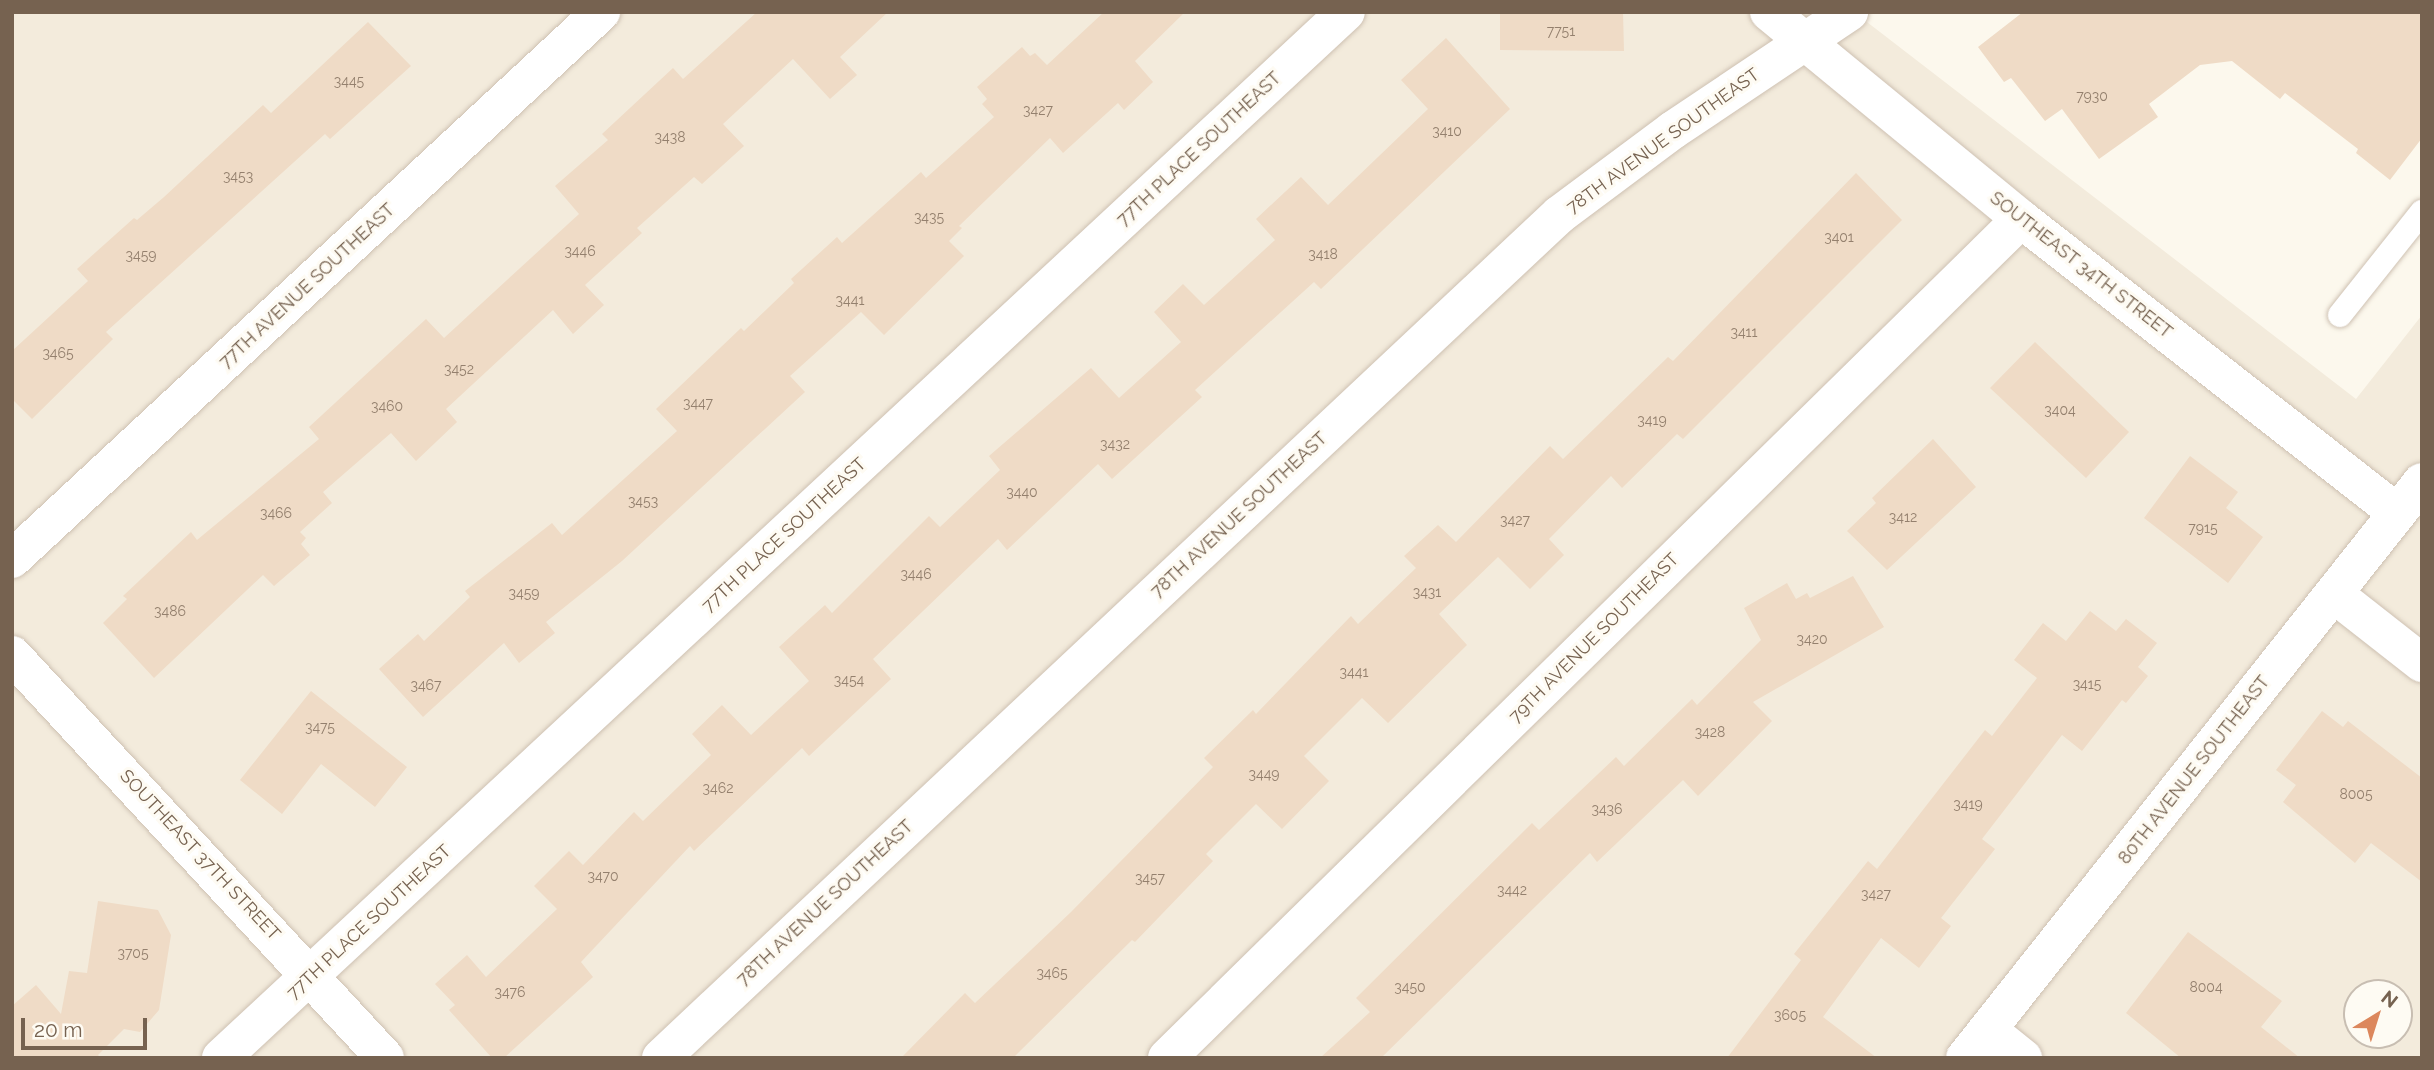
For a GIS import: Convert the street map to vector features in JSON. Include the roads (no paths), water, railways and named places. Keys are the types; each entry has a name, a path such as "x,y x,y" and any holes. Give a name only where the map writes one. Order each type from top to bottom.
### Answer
{"street":[{"name":"77TH AVENUE SOUTHEAST","path":"12,559 601,12"},
{"name":"77TH PLACE SOUTHEAST","path":"222,1058 1346,12"},
{"name":"SOUTHEAST 34TH STREET","path":"1769,12 2021,219 2397,513"},
{"name":"78TH AVENUE SOUTHEAST","path":"661,1058 1559,215 1673,130 1849,12"},
{"name":"79TH AVENUE SOUTHEAST","path":"1167,1058 2021,219"},
{"name":"80TH AVENUE SOUTHEAST","path":"1976,1044 2422,482"},
{"path":"2334,594 2422,663"},
{"name":"SOUTHEAST 37TH STREET","path":"12,655 312,975 385,1058"},
{"path":"1976,1044 2023,1058"}],"lane":[{"path":"2340,315 2422,212"}]}
